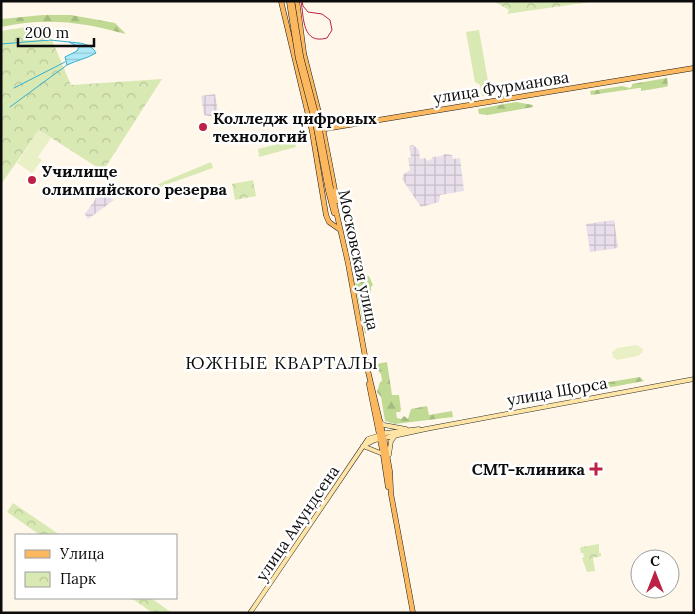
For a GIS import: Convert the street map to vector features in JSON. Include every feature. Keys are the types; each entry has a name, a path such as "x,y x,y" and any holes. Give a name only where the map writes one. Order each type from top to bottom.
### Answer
{"main road":[{"path":"281,1 312,131 327,218 329,222 340,227"},
{"name":"Московская улица","path":"290,1 301,57 320,126 330,189 340,227 381,436 390,472 391,494 412,613"},
{"path":"297,1 303,49 323,129 340,227"},
{"name":"улица Фурманова","path":"312,131 694,68"},
{"name":"Московская улица","path":"340,227 367,367 381,423 383,454 392,511 412,613"},
{"name":"улица Щорса","path":"381,436 395,436 694,379"},
{"path":"381,423 408,430"},
{"name":"улица Щорса","path":"363,446 368,439 408,430 426,429"},
{"path":"390,472 389,452 391,439 395,436"},
{"path":"363,446 383,454"},
{"name":"улица Амундсена","path":"250,613 363,446"}],"shaded area":[{"path":"215,94 219,118 204,115 201,96"},
{"path":"413,145 419,150 420,159 425,158 427,161 432,159 432,157 445,154 452,155 453,159 460,158 464,191 440,195 439,202 421,207 402,179 404,174 410,170 408,158 411,157 409,146"},
{"path":"101,191 114,200 88,219 85,214"},
{"path":"614,220 618,248 590,252 586,224"}],"green space":[{"path":"493,1 597,1 507,14 509,10"},
{"path":"43,15 71,15 115,23 126,34 95,26 64,22 33,22 1,27 1,19"},
{"path":"46,26 71,85 162,79 103,171 39,130 1,183 1,31"},
{"path":"479,30 489,87 527,82 528,88 482,96 480,85 475,82 466,32"},
{"path":"667,78 668,86 665,87 641,91 641,88 639,88 591,95 590,91 622,86 630,88 632,84"},
{"path":"516,102 533,105 533,107 488,115 479,114 478,109"},
{"path":"39,130 51,138 38,157 42,160 32,173 17,163"},
{"path":"294,140 296,147 259,157 258,149"},
{"path":"211,162 213,168 165,185 145,197 142,193 163,182"},
{"path":"253,180 256,196 235,200 232,184"},
{"path":"369,276 373,285 371,293 367,297 369,304 365,305 367,315 372,314 375,325 372,331 365,333 354,278"},
{"path":"637,345 643,349 642,353 638,356 617,360 613,357 612,352 617,348"},
{"path":"387,362 392,395 399,395 401,410 396,412 397,418 401,419 404,416 408,419 411,409 427,406 429,415 452,411 453,417 395,424 385,421 381,397 377,392 382,381 381,374 377,370 378,366 371,365"},
{"path":"640,377 644,381 596,390 592,384 594,379 603,383"},
{"path":"13,503 59,534 39,534 7,512"},
{"path":"599,544 601,556 593,558 595,571 587,572 582,558 584,557 583,553 581,553 580,549 581,547"},
{"path":"132,599 152,599 172,613 153,613"}],"water":[{"path":"69,42 88,45 96,53 67,65 65,57 77,51 79,47"}],"waterway":[{"path":"1,44 50,40 69,42"},
{"path":"14,88 65,62"},
{"path":"10,107 67,65"}],"tram line":[{"path":"301,1 304,22 309,34 313,38 327,38 332,30 330,20 322,14 308,12 303,6 302,1"}],"place":[{"name":"Колледж цифровых технологий","path":"203,127"},
{"name":"Училище олимпийского резерва","path":"32,180"},
{"name":"СМТ-клиника","path":"596,469"}],"district":[{"name":"ЮЖНЫЕ КВАРТАЛЫ","path":"282,363"}]}
